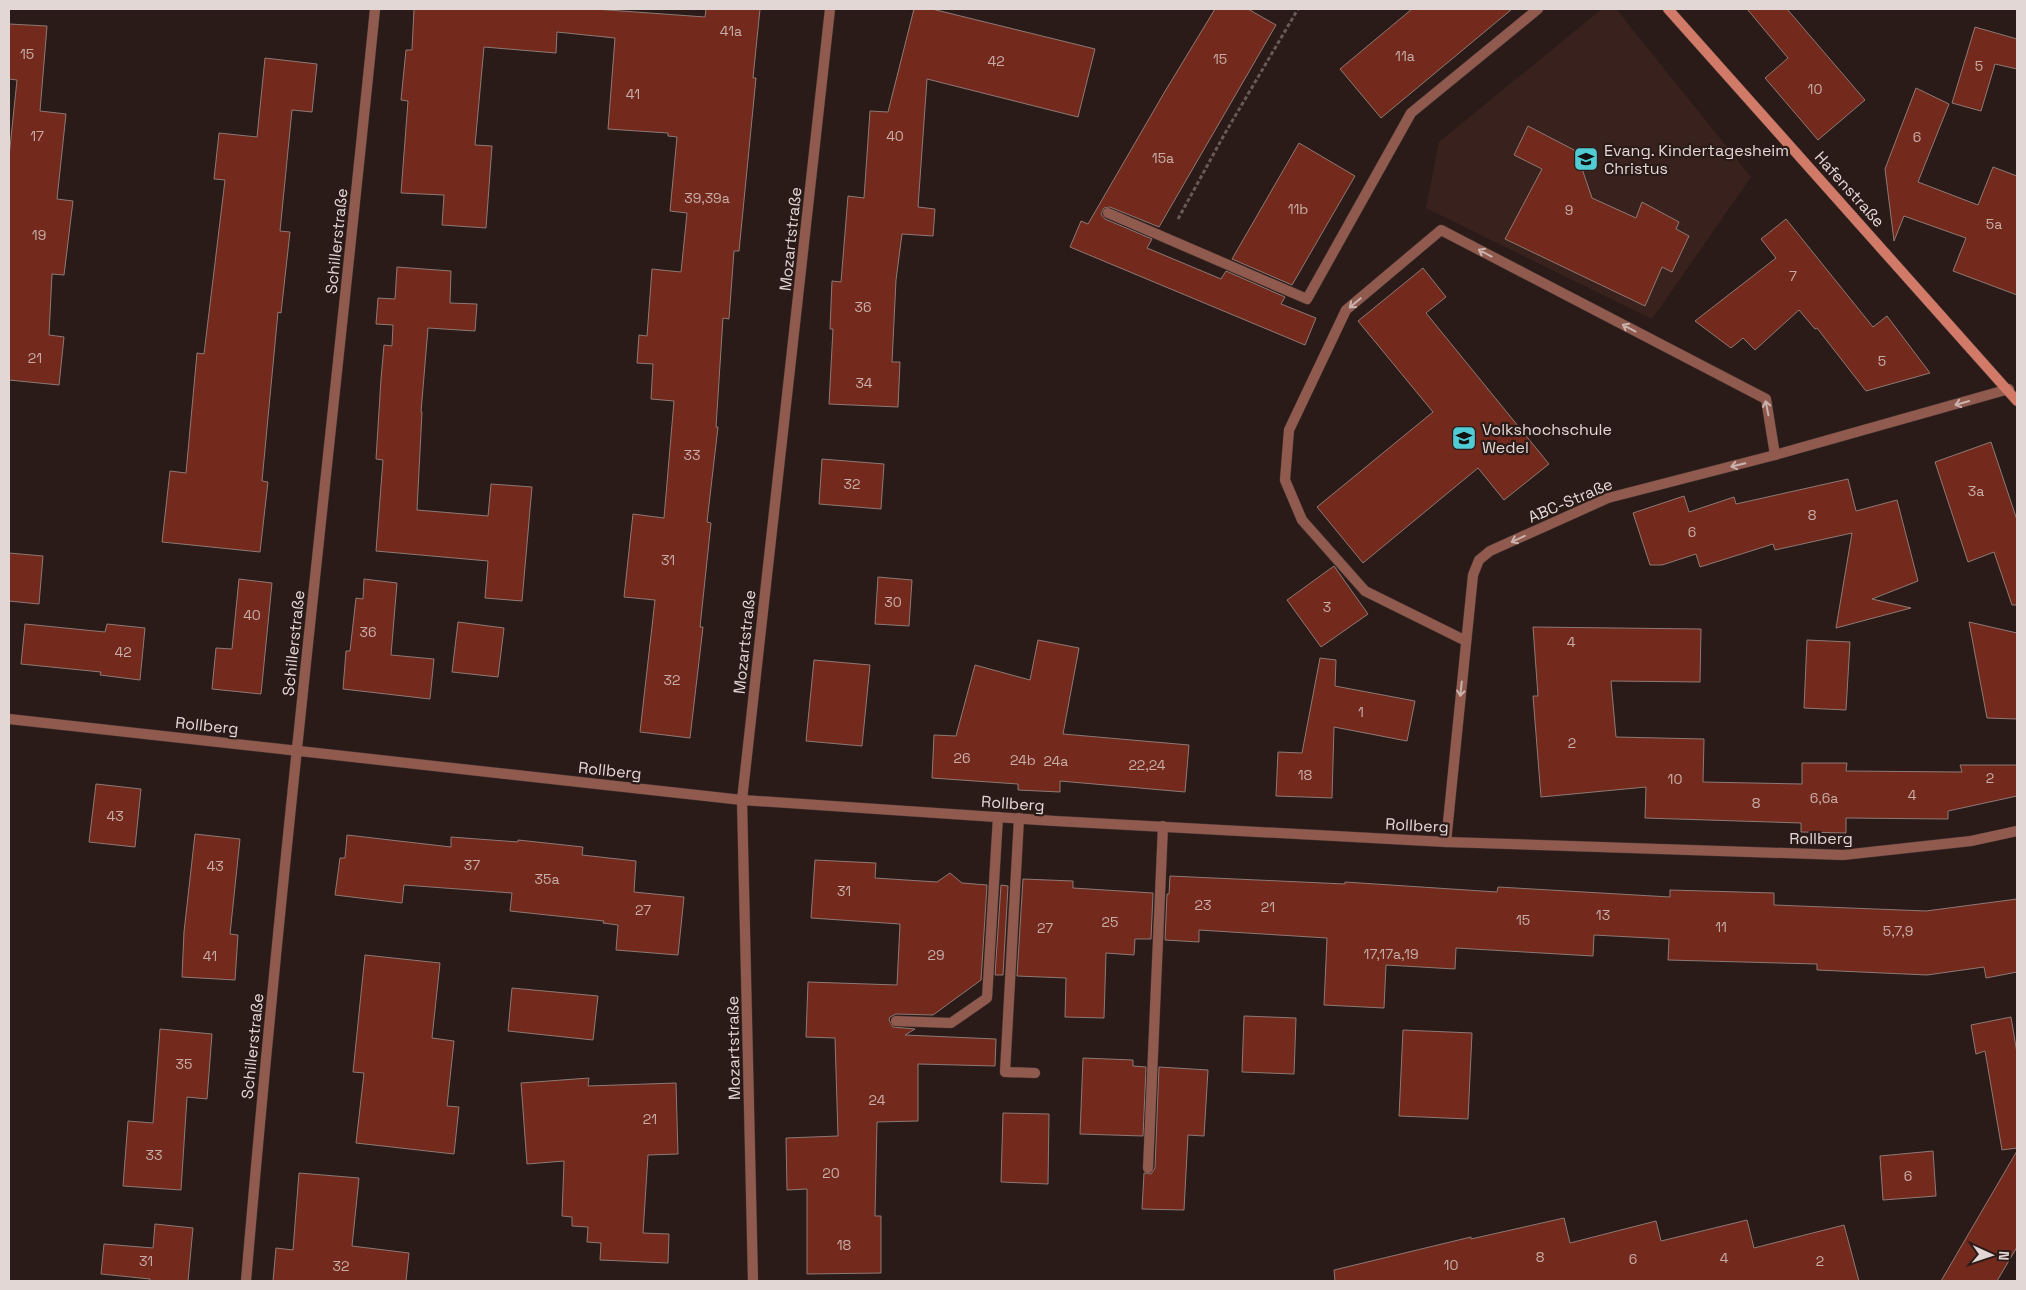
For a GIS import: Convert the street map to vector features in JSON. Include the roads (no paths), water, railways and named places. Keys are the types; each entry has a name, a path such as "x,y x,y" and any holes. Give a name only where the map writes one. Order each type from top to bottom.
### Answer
{"street":[{"name":"Schillerstraße","path":"246,1281 296,750 337,386 375,9"},
{"name":"Mozartstraße","path":"753,1281 742,800 830,9"},
{"path":"1108,212 1307,299 1410,113 1538,9"},
{"name":"Hafenstraße","path":"1668,9 2009,389 2017,401"},
{"path":"1466,641 1365,591 1302,520 1286,480 1289,430 1346,310 1441,230 1766,399 1775,456"},
{"name":"ABC-Straße","path":"1446,842 1473,575 1479,560 1490,551 1608,498 1775,456 2009,389"},
{"name":"Rollberg","path":"9,719 742,800 998,817 1446,842 1843,855 1971,841 2017,831"},
{"path":"896,1022 951,1023 987,998 998,817"},
{"path":"1019,818 1005,1072 1035,1074"},
{"path":"1148,1168 1163,826"}],"place":[{"name":"Evang. Kindertagesheim Christus","path":"1586,159"},
{"name":"Volkshochschule Wedel","path":"1464,438"}]}
